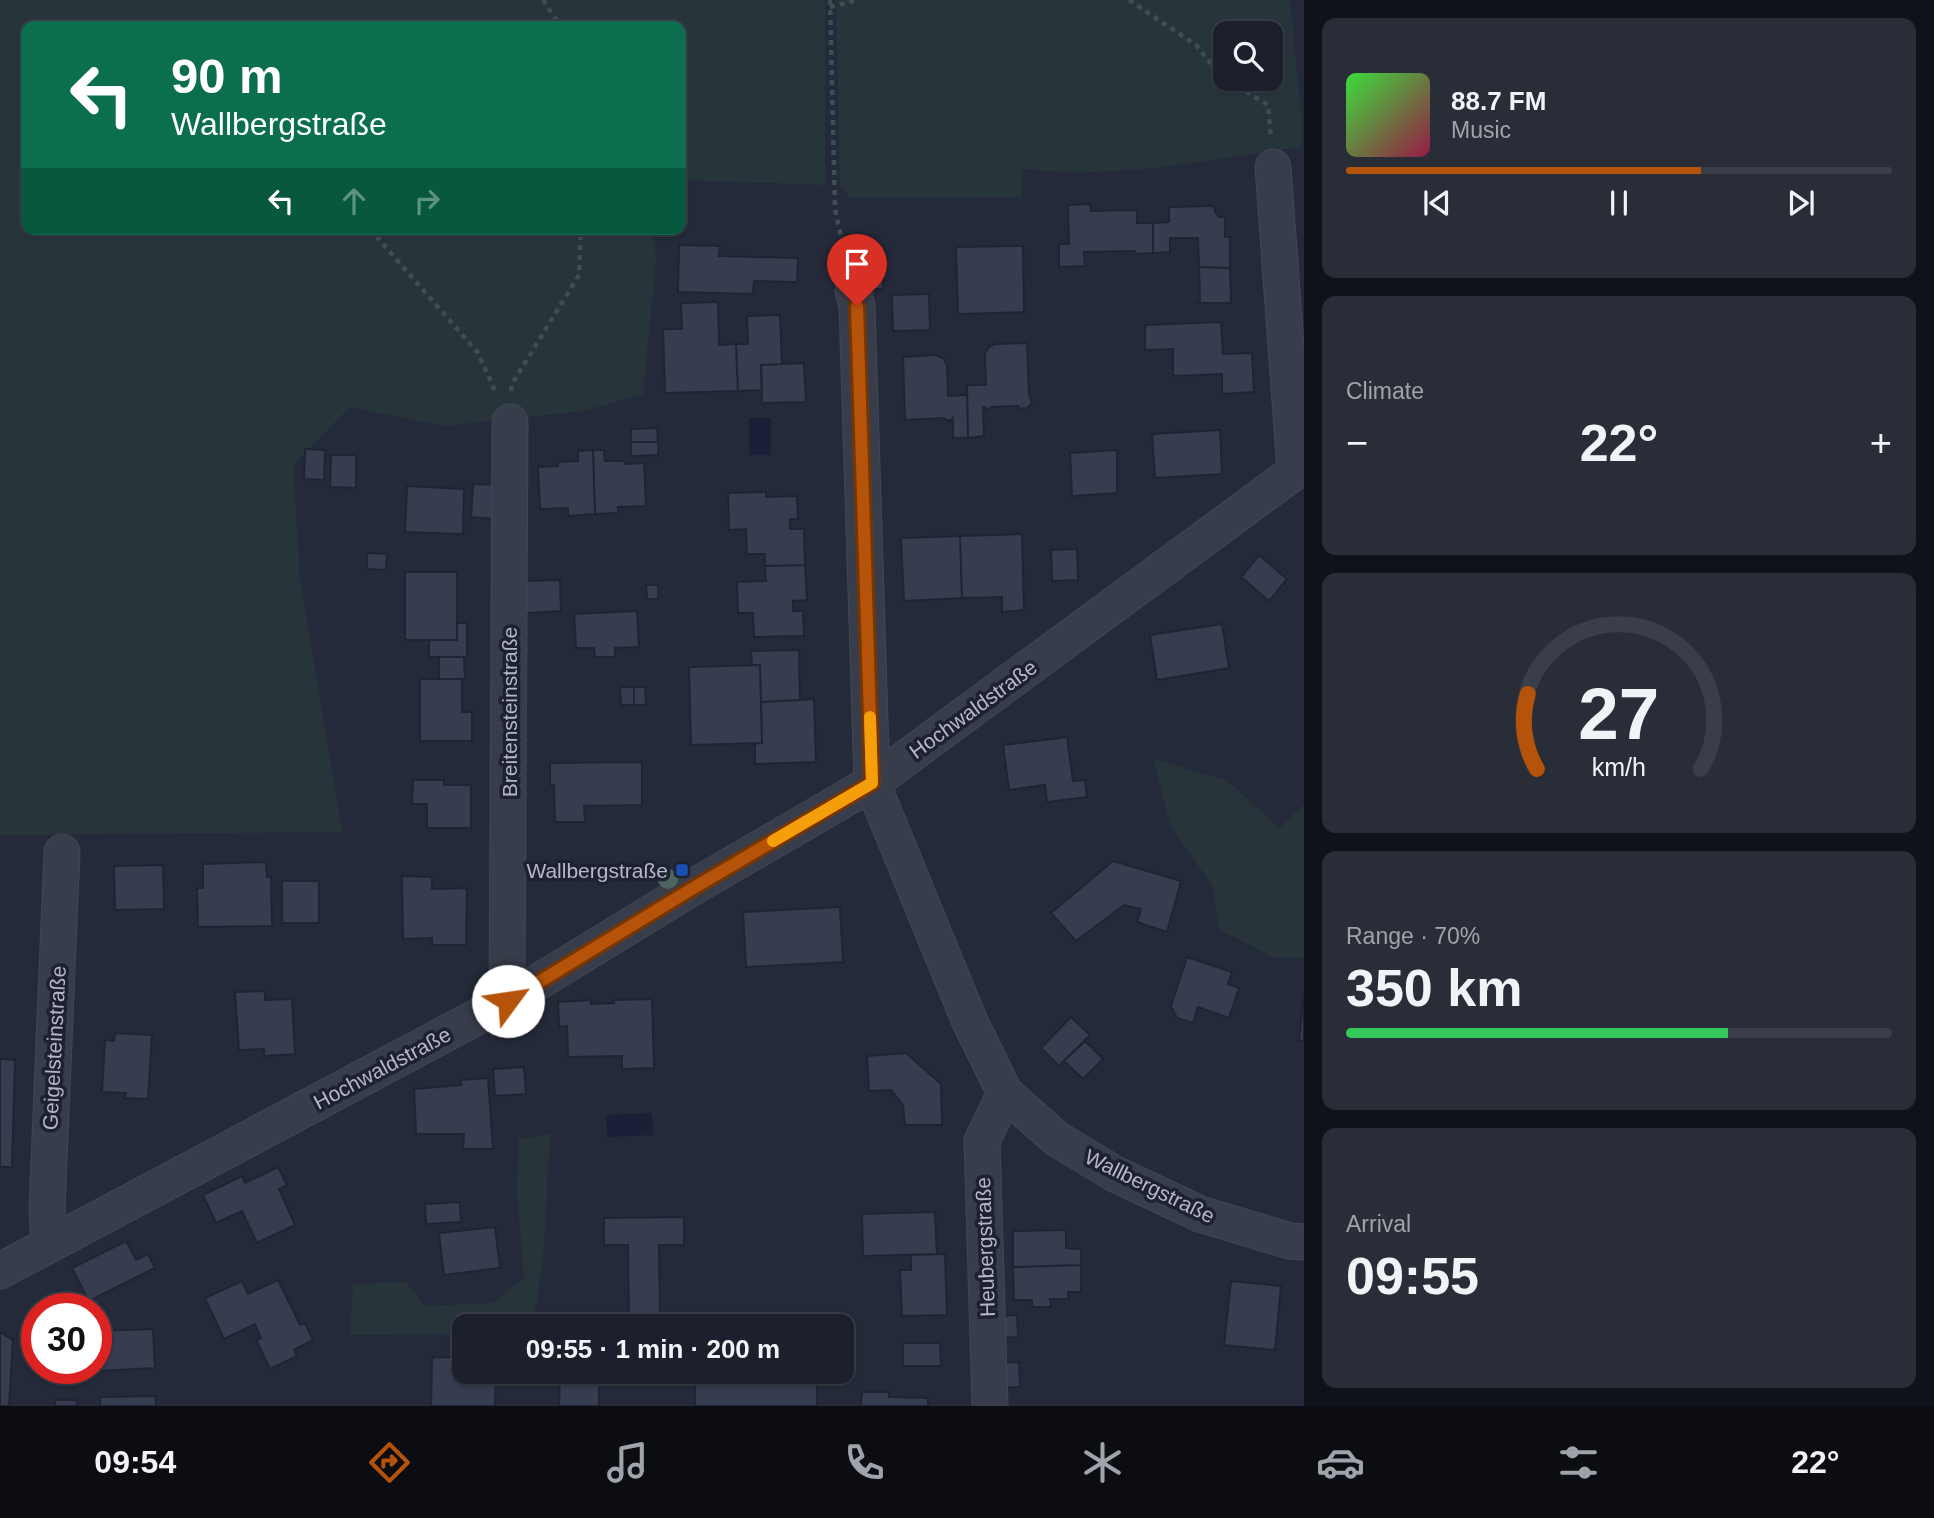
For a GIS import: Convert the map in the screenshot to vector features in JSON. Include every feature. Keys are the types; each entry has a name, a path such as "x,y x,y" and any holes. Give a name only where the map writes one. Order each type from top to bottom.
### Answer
{"street":[{"path":"1273,167 1300,468"},
{"name":"Wallbergstraße","path":"853,291 857,306 872,783 970,1022 1005,1093 1057,1139 1115,1174 1200,1214 1290,1241 1304,1242"},
{"name":"Breitensteinstraße","path":"508,1001 510,422"},
{"name":"Hochwaldstraße","path":"0,1271 508,1001 872,783 1300,468"},
{"name":"Geigelsteinstraße","path":"49,1244 47,1209 62,852"},
{"name":"Heubergstraße","path":"990,1406 982,1141 1005,1093"}],"path":[{"path":"543,0 557,21"},
{"path":"830,0 835,209 853,291"},
{"path":"830,7 859,0"},
{"path":"1129,0 1196,45 1222,77 1268,105 1273,167"},
{"path":"375,235 478,353 510,422"},
{"path":"510,422 512,384 579,275 581,235"}],"shaded area":[{"path":"0,0 825,0 825,185 686,180 686,21 21,21 21,235 654,235 656,260 643,394 583,411 443,426 350,407 293,465 300,581 342,832 0,835"},
{"path":"836,0 1290,0 1302,147 1156,168 1077,173 1022,169 1022,197 850,198 840,185"},
{"path":"1154,759 1228,781 1279,828 1304,805 1304,958 1273,957 1220,930 1213,887 1170,824"},
{"path":"550,1134 543,1260 534,1314 452,1314 452,1334 350,1335 353,1284 406,1282 425,1306 493,1303 524,1278 517,1190 519,1139"}],"water":[{"path":"749,418 771,418 771,455 749,455"},
{"path":"652,1113 653,1135 607,1137 606,1115"}],"building":[{"path":"1090,204 1091,211 1137,210 1137,223 1153,223 1153,253 1084,252 1085,266 1059,267 1059,244 1069,244 1068,205"},
{"path":"1214,206 1219,217 1225,217 1225,237 1230,237 1230,268 1199,267 1198,238 1170,238 1170,252 1153,253 1153,223 1169,222 1169,207"},
{"path":"679,245 720,246 719,256 798,258 797,282 754,281 753,294 678,292"},
{"path":"1023,246 1024,312 958,314 956,247"},
{"path":"1199,267 1230,268 1231,303 1194,303 1200,302"},
{"path":"870,270 883,270 883,289 870,289"},
{"path":"929,294 930,330 893,331 892,295"},
{"path":"718,302 719,345 736,344 738,391 665,393 663,329 682,329 681,303"},
{"path":"780,315 782,364 761,365 762,390 738,391 736,344 748,344 747,316"},
{"path":"1221,322 1223,354 1252,353 1254,392 1222,394 1222,374 1173,376 1173,349 1145,350 1145,325"},
{"path":"1027,343 1029,394 1032,403 1027,408 1020,409 1018,406 992,407 985,410 983,407 984,436 968,438 967,385 986,385 985,354 989,347 995,344"},
{"path":"935,355 943,358 947,365 948,396 966,395 967,385 968,438 953,438 953,418 950,421 943,418 905,420 903,357"},
{"path":"804,363 806,402 762,403 761,365"},
{"path":"657,428 658,442 631,442 631,429"},
{"path":"1220,430 1222,474 1155,478 1152,434"},
{"path":"631,442 658,442 658,455 631,456"},
{"path":"305,449 325,450 324,480 304,479"},
{"path":"593,450 595,514 568,516 568,508 540,509 538,467 578,461 578,451"},
{"path":"593,450 604,450 605,461 644,463 646,506 618,507 618,513 595,514"},
{"path":"1117,450 1117,493 1072,496 1070,453"},
{"path":"331,455 356,455 356,488 330,487"},
{"path":"473,484 498,485 497,519 471,517"},
{"path":"407,486 464,489 463,534 405,532"},
{"path":"766,492 766,497 797,496 798,519 790,519 790,529 804,529 805,565 765,566 765,554 747,554 746,529 729,530 728,493"},
{"path":"1022,534 1024,610 1002,612 1002,597 962,598 960,536"},
{"path":"960,536 962,598 904,601 901,538"},
{"path":"1077,549 1078,580 1052,581 1051,550"},
{"path":"367,553 387,554 386,570 367,569"},
{"path":"1259,555 1287,579 1269,601 1241,577"},
{"path":"805,565 807,600 793,601 793,611 803,611 804,636 754,637 753,613 738,613 737,582 766,581 765,566"},
{"path":"405,572 457,572 457,640 405,640"},
{"path":"560,580 561,611 526,613 525,581"},
{"path":"646,585 658,585 658,599 647,599"},
{"path":"637,611 639,647 615,648 615,657 595,657 594,648 576,648 574,614"},
{"path":"457,623 467,623 467,657 429,657 429,640 457,640"},
{"path":"1222,624 1229,668 1157,680 1150,635"},
{"path":"799,650 800,700 761,702 760,665 752,665 751,651"},
{"path":"439,657 464,657 465,679 439,679"},
{"path":"760,665 762,743 691,745 689,667"},
{"path":"420,679 462,679 462,712 472,712 472,741 420,741"},
{"path":"620,687 634,687 634,705 621,705"},
{"path":"634,687 645,687 646,705 634,705"},
{"path":"814,699 816,762 755,764 755,744 762,743 761,702"},
{"path":"1067,737 1073,781 1085,780 1087,797 1047,802 1045,785 1009,790 1003,745"},
{"path":"642,762 642,805 584,806 585,822 555,822 554,785 550,785 550,763"},
{"path":"413,780 444,780 444,785 471,785 471,828 427,828 427,804 412,804"},
{"path":"1113,861 1181,881 1167,932 1137,922 1141,909 1124,905 1076,941 1051,913"},
{"path":"266,862 267,877 271,877 272,926 198,927 197,888 203,888 203,864"},
{"path":"163,865 164,909 115,910 114,866"},
{"path":"402,876 432,877 432,889 467,888 466,945 432,945 432,938 403,939"},
{"path":"282,881 319,881 319,923 282,923"},
{"path":"840,907 843,962 746,967 743,912"},
{"path":"1187,957 1232,972 1228,984 1239,988 1229,1018 1198,1007 1193,1023 1177,1018 1171,1006"},
{"path":"265,991 265,1000 292,999 295,1054 264,1056 264,1049 239,1050 235,992"},
{"path":"1304,992 1304,1041 1299,1041"},
{"path":"652,999 654,1068 622,1069 622,1056 568,1057 567,1026 559,1027 558,1002 591,1000 591,1004 614,1003 613,1000"},
{"path":"1071,1017 1090,1035 1059,1066 1041,1048"},
{"path":"115,1033 152,1035 148,1099 125,1098 126,1093 102,1092 105,1040 114,1041"},
{"path":"1085,1041 1103,1059 1083,1079 1064,1061"},
{"path":"906,1053 941,1084 942,1125 905,1125 903,1105 891,1090 869,1091 867,1056"},
{"path":"0,1059 15,1060 12,1167 0,1167"},
{"path":"524,1067 526,1094 495,1096 493,1069"},
{"path":"488,1078 493,1149 463,1149 464,1134 416,1134 414,1089 461,1085 461,1080"},
{"path":"278,1167 287,1185 279,1189 295,1225 257,1243 242,1211 216,1223 203,1195 242,1176 245,1183"},
{"path":"460,1202 461,1222 426,1224 425,1204"},
{"path":"935,1212 937,1254 863,1256 862,1214"},
{"path":"684,1217 684,1245 659,1245 660,1314 629,1314 628,1245 604,1245 604,1218"},
{"path":"495,1227 500,1268 444,1275 439,1233"},
{"path":"1066,1230 1066,1248 1081,1249 1081,1265 1013,1267 1013,1231"},
{"path":"126,1241 136,1260 148,1254 155,1268 105,1293 85,1293 72,1268"},
{"path":"945,1254 947,1315 902,1316 900,1270 911,1270 911,1255"},
{"path":"1081,1265 1081,1292 1068,1292 1069,1299 1050,1299 1051,1307 1032,1307 1032,1300 1014,1300 1013,1267"},
{"path":"278,1280 300,1325 305,1323 313,1340 294,1350 297,1356 270,1369 256,1340 261,1338 255,1324 224,1339 205,1298 242,1281 248,1294"},
{"path":"1231,1281 1281,1286 1275,1350 1224,1345"},
{"path":"1017,1315 1018,1337 1000,1338 999,1316"},
{"path":"153,1329 155,1368 112,1370 112,1330"},
{"path":"0,1332 13,1340 9,1406 0,1406"},
{"path":"903,1343 940,1343 941,1366 903,1366"},
{"path":"432,1357 452,1358 452,1384 496,1384 495,1406 431,1406"},
{"path":"1019,1362 1020,1387 1001,1388 1000,1363"},
{"path":"560,1384 599,1384 599,1406 559,1406"},
{"path":"695,1384 817,1384 817,1406 695,1406"},
{"path":"862,1392 889,1392 889,1397 928,1398 928,1406 861,1406"},
{"path":"156,1396 156,1406 100,1406 100,1397"},
{"path":"55,1400 77,1400 77,1406 55,1406"}],"slow traffic":[{"path":"773,841 872,783 870,717"}],"place":[{"name":"Wallbergstraße","path":"682,870"}],"route":[{"path":"508,1001 872,783 857,306"}]}
